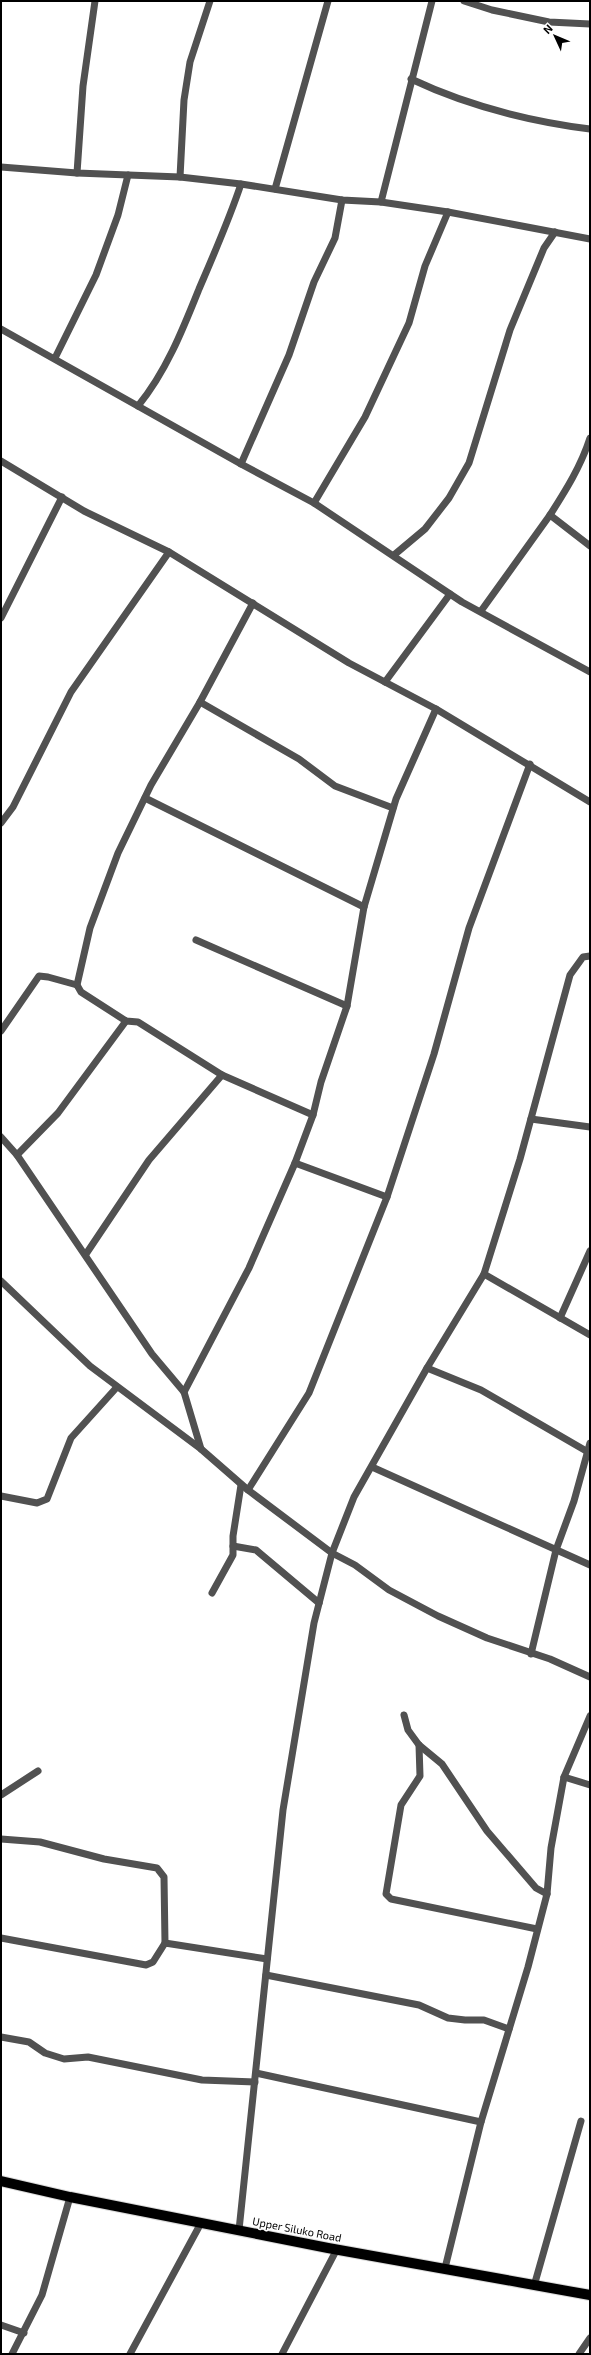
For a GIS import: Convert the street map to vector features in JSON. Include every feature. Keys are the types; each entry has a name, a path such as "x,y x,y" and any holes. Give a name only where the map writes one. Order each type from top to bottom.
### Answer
{"main road":[{"name":"Upper Siluko Road","path":"1,2181 70,2197 201,2223 534,2286 590,2295"}],"street":[{"path":"78,173 83,86 95,1"},
{"path":"180,177 184,100 190,62 210,1"},
{"path":"275,189 328,1"},
{"path":"381,202 432,1"},
{"path":"464,1 492,10 549,22 590,24"},
{"path":"412,79 440,93 501,113 590,128"},
{"path":"1,168 180,177 241,184 342,200 381,202 448,212 590,239"},
{"path":"55,358 96,275 118,215 128,175"},
{"path":"138,406 152,390 186,320 229,220 241,184"},
{"path":"241,464 289,355 314,282 335,238 342,200"},
{"path":"314,503 365,418 409,323 425,266 448,212"},
{"path":"394,555 425,529 449,498 469,463 510,330 544,248 555,232"},
{"path":"1,329 241,464 314,503 348,527 394,555 450,594 590,672"},
{"path":"481,611 550,515 572,480 584,456 590,438"},
{"path":"1,461 84,511 170,552 349,663 436,709 530,764 590,802"},
{"path":"1,618 62,497"},
{"path":"550,515 590,546"},
{"path":"1,824 13,807 71,692 170,552"},
{"path":"385,682 450,594"},
{"path":"253,603 200,702 168,755 118,853 90,928 77,985 81,992 126,1021 138,1022 222,1075 313,1115"},
{"path":"200,702 299,759 335,786 393,808"},
{"path":"184,1392 249,1268 295,1163 313,1115 321,1082 347,1006 364,907 393,808 436,709"},
{"path":"248,1490 309,1393 388,1196 434,1054 469,928 530,764"},
{"path":"146,798 364,907"},
{"path":"196,940 347,1006"},
{"path":"239,2230 283,1810 314,1623 332,1553 354,1498 427,1368 484,1274 531,1119 570,976 583,957 590,956"},
{"path":"1,1031 39,976 77,985"},
{"path":"17,1155 58,1113 126,1021"},
{"path":"86,1254 149,1160 222,1075"},
{"path":"531,1119 590,1127"},
{"path":"1,1137 17,1155 86,1254 152,1354 184,1392 201,1449"},
{"path":"295,1163 388,1196"},
{"path":"560,1318 590,1251"},
{"path":"484,1274 590,1335"},
{"path":"1,1281 90,1366 201,1449 248,1490 332,1553 355,1565 389,1590 438,1616 531,1654 550,1659 590,1677"},
{"path":"427,1368 482,1390 588,1452"},
{"path":"1,1496 36,1503 47,1499 66,1447 71,1438 117,1386"},
{"path":"531,1654 556,1550 574,1501 590,1443"},
{"path":"372,1467 590,1565"},
{"path":"212,1593 233,1555 242,1485"},
{"path":"233,1546 256,1550 319,1603"},
{"path":"404,1715 408,1730 419,1745 442,1764 487,1831 536,1888 546,1894"},
{"path":"445,2268 481,2122 528,1967 546,1894 551,1848 564,1777 590,1716"},
{"path":"419,1745 420,1776 401,1805 386,1894 391,1898 537,1929"},
{"path":"1,1795 38,1771"},
{"path":"564,1777 590,1785"},
{"path":"1,1839 40,1842 104,1860 157,1868 164,1876 164,1943 154,1962 146,1965 1,1938"},
{"path":"164,1943 267,1958"},
{"path":"266,1975 419,2006 448,2018 484,2020 509,2029"},
{"path":"1,2037 28,2042 45,2054 64,2059 88,2057 202,2080 255,2082"},
{"path":"256,2073 481,2122"},
{"path":"534,2286 580,2121"},
{"path":"12,2354 24,2333 48,2279 70,2197"},
{"path":"130,2354 201,2223"},
{"path":"282,2354 337,2249"},
{"path":"1,2325 24,2333"},
{"path":"579,2354 590,2338"}]}
